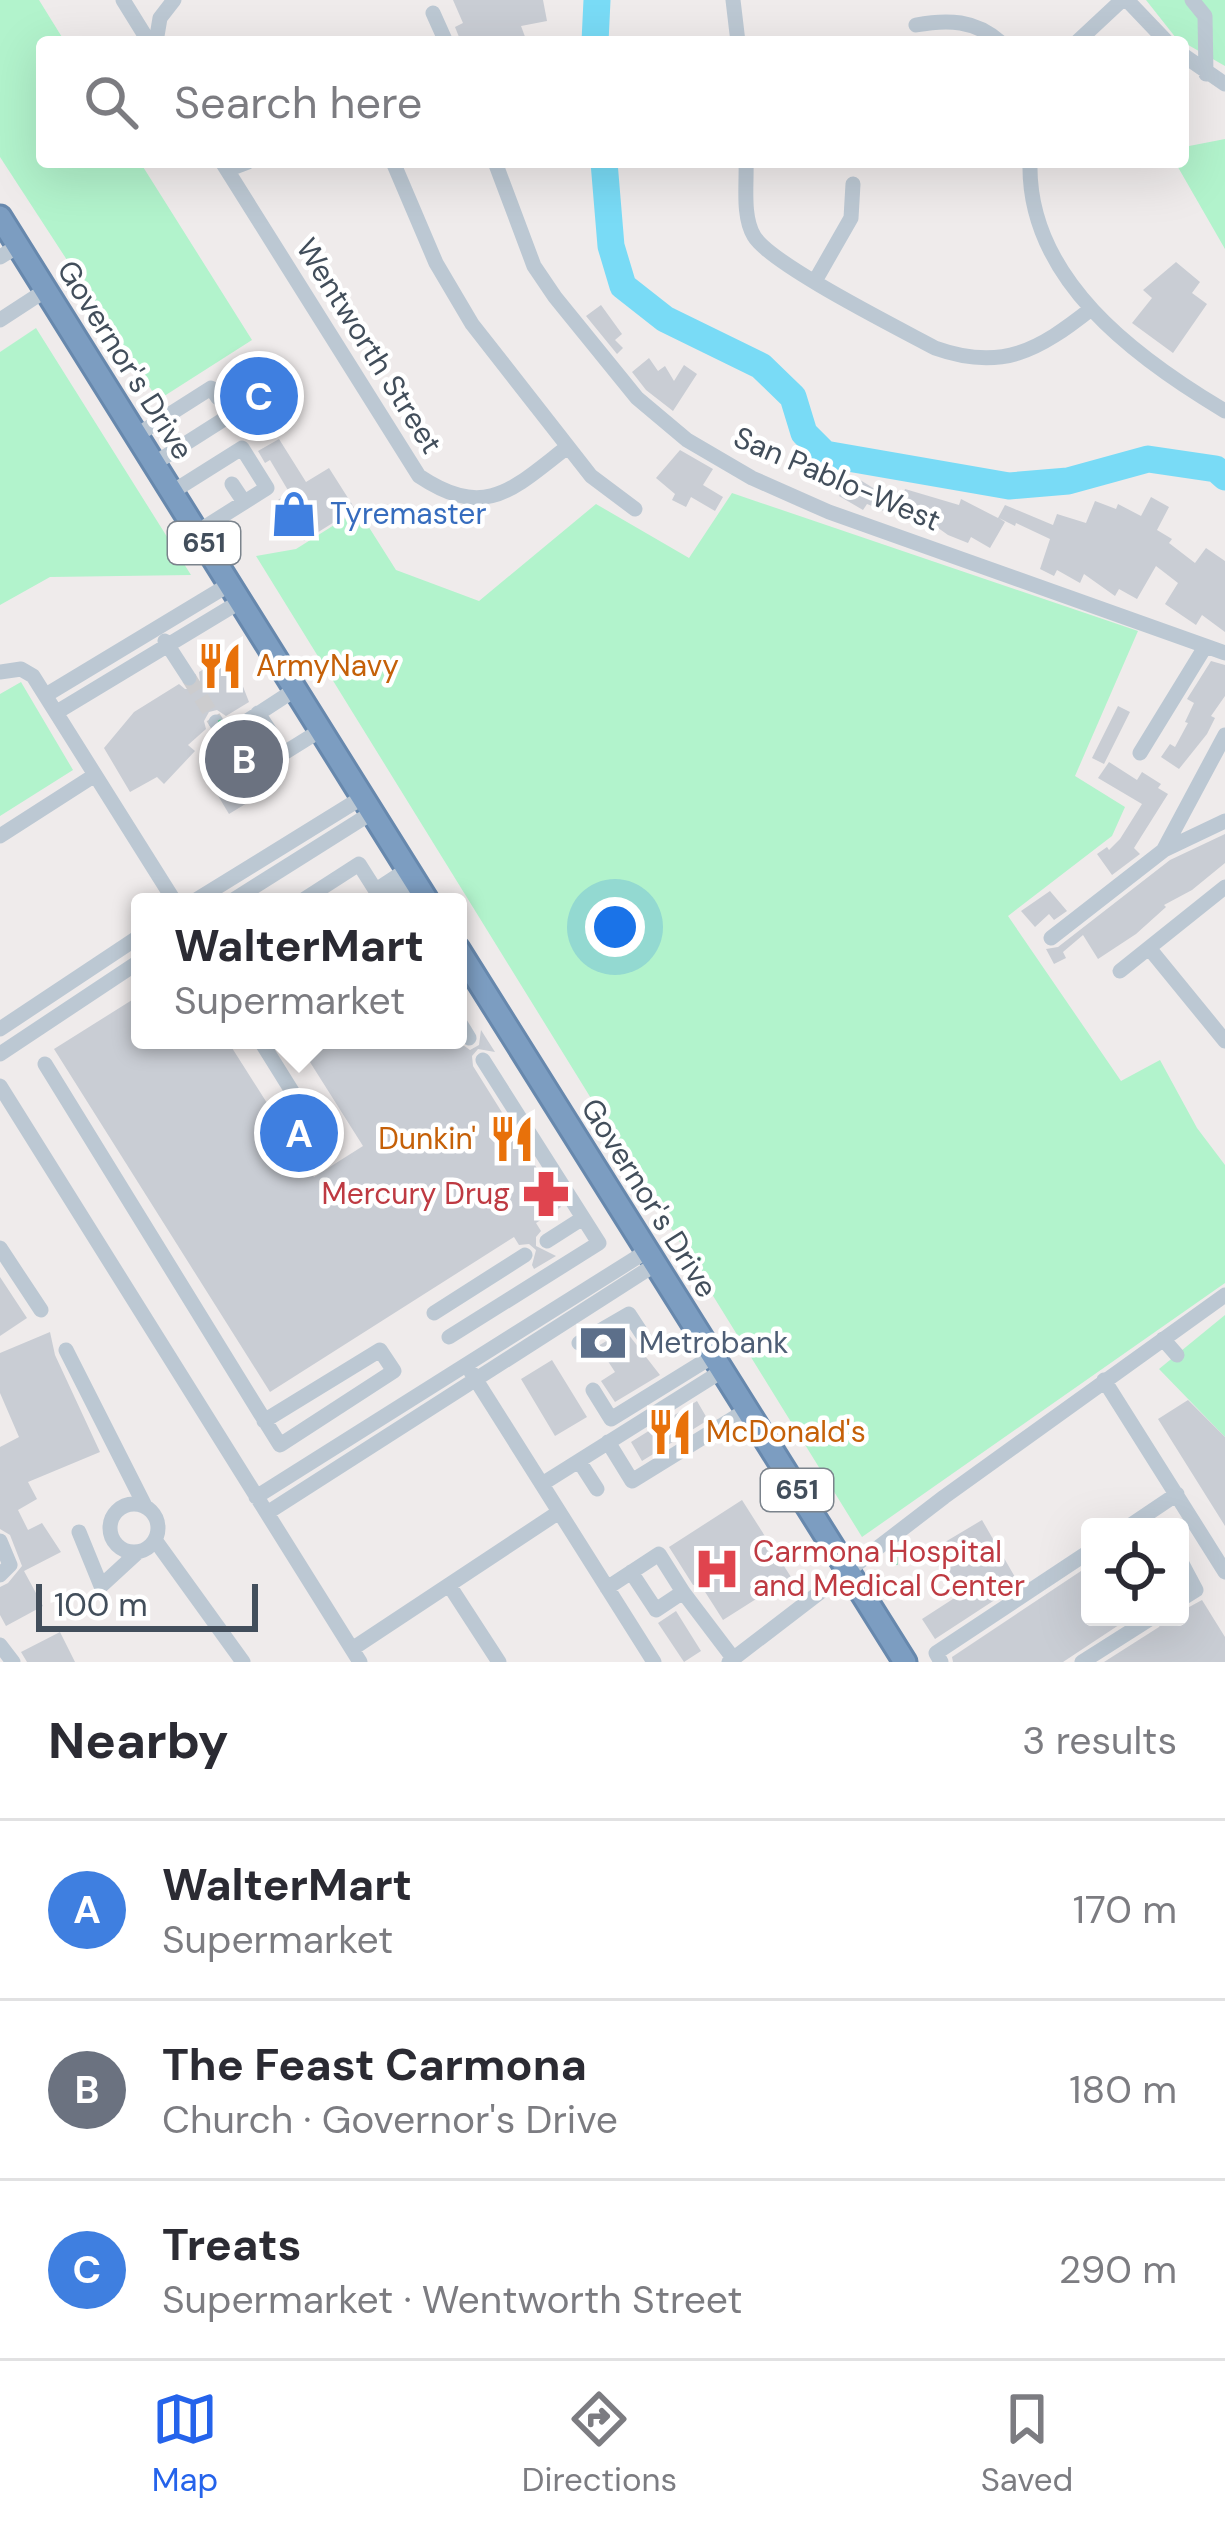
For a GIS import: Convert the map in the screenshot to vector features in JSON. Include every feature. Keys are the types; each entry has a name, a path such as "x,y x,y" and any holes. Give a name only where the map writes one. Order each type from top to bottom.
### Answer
{"highway":[{"name":"Governor's Drive","path":"0,217 9,251 46,290 422,893"},
{"name":"Governor's Drive","path":"467,963 904,1662"}],"street":[{"path":"122,0 148,36"},
{"path":"154,36 174,0"},
{"path":"733,0 737,36"},
{"path":"1084,36 1124,0 1161,36"},
{"path":"1192,0 1205,16 1206,74"},
{"path":"433,13 443,36"},
{"path":"916,25 963,22 993,36"},
{"path":"1189,60 1225,84"},
{"name":"Wentworth Street","path":"226,168 419,476 463,499 498,496 566,448"},
{"path":"396,168 452,294 566,448 601,485 634,509"},
{"name":"San Pablo-West","path":"497,168 534,266 555,297 637,398 687,440 752,478 829,512 1225,653"},
{"path":"746,168 752,234 763,248 935,348 982,359 1030,351 1091,309"},
{"path":"1030,168 1033,205 1043,233 1060,267 1091,309 1143,359 1225,411"},
{"path":"814,281 850,218 853,184"},
{"path":"0,320 46,290"},
{"path":"137,435 211,388 229,416 154,463"},
{"path":"172,492 225,472 242,448 267,488 197,532"},
{"path":"225,472 244,502"},
{"path":"46,695 157,628 235,593"},
{"path":"57,712 167,645 235,593"},
{"path":"157,628 189,678"},
{"path":"1140,753 1205,646"},
{"path":"0,672 21,669 33,676 169,893"},
{"path":"218,721 224,736 296,689"},
{"path":"258,713 284,754 321,730"},
{"path":"1164,850 1225,735"},
{"path":"0,836 95,775"},
{"path":"209,893 368,805"},
{"path":"243,893 368,805"},
{"path":"1051,938 1164,850 1225,821"},
{"path":"314,893 359,864 377,893"},
{"path":"389,893 412,876"},
{"path":"1120,971 1225,887"},
{"path":"0,1028 131,942"},
{"path":"1149,948 1225,1041"},
{"path":"0,1054 131,967"},
{"path":"266,1049 328,1149"},
{"path":"449,1337 598,1243 483,1060"},
{"path":"45,1064 265,1421 280,1445 394,1371 380,1350 265,1421"},
{"path":"0,1086 356,1655 559,1511"},
{"path":"548,1241 583,1219"},
{"path":"0,1248 41,1310"},
{"path":"434,1313 525,1255"},
{"path":"256,1497 471,1372 652,1258"},
{"path":"607,1588 659,1554 731,1660 1225,1295"},
{"path":"461,1296 476,1321"},
{"path":"579,1343 629,1313 644,1337"},
{"path":"1163,1339 1177,1355"},
{"path":"66,1350 145,1506 158,1521 155,1540 244,1662"},
{"path":"593,1390 611,1419 718,1364"},
{"path":"542,1484 718,1364"},
{"path":"471,1372 654,1662"},
{"path":"266,1513 471,1372"},
{"path":"1104,1381 1225,1572"},
{"path":"608,1442 632,1481 747,1410"},
{"path":"579,1461 597,1490"},
{"path":"1141,1518 1177,1494"},
{"path":"138,1552 124,1550 111,1533 112,1520 119,1509 145,1506"},
{"path":"111,1533 81,1539 101,1586 155,1540"},
{"path":"0,1540 10,1565 0,1575"},
{"path":"941,1662 936,1652 1081,1558"},
{"path":"631,1572 656,1610 683,1592"},
{"path":"449,1585 499,1662"},
{"path":"1082,1662 1139,1626"}],"path":[{"path":"218,721 234,747"},
{"path":"896,1557 896,1565"}],"green space":[{"path":"0,0 39,0 61,36 36,36 36,168 144,168 252,340 158,400 0,157"},
{"path":"1146,0 1225,0 1225,66 1189,45 1189,36 1174,36"},
{"path":"1225,139 1225,249 1178,168 1189,168 1189,146"},
{"path":"36,328 191,575 50,577 0,605 0,352"},
{"path":"732,493 1138,631 1075,776 1125,807 1112,836 1008,916 1121,1081 1160,1060 1197,1128 1225,1165 1225,1283 862,1537 256,556 296,549 358,510 396,570 479,601 596,504 689,558"},
{"path":"21,682 73,770 0,816 0,694"},
{"path":"1225,1315 1225,1437 1159,1369"}],"building":[{"path":"453,0 543,0 547,21 521,26 525,36 459,36 455,27 463,23"},
{"path":"1176,262 1200,282 1192,293 1207,304 1173,353 1132,323 1152,298 1143,290"},
{"path":"601,305 622,334 615,340 623,348 617,354 586,316"},
{"path":"252,357 274,391 259,401 254,394 236,405 228,392 245,381 236,367"},
{"path":"649,358 658,371 665,366 674,381 684,365 697,374 673,411 632,372"},
{"path":"279,439 306,482 329,468 355,509 304,541 278,500 289,492 270,460 265,463 258,451"},
{"path":"680,450 713,469 703,485 723,497 715,511 691,497 686,507 672,500 675,494 656,478"},
{"path":"831,471 849,479 852,475 883,494 888,486 903,495 905,489 959,505 961,499 998,518 1005,505 1053,525 1057,514 1086,523 1095,501 1116,509 1118,504 1141,516 1151,497 1169,507 1157,530 1172,539 1169,543 1195,563 1206,548 1225,561 1225,632 1202,615 1196,625 1165,604 1178,583 1156,566 1137,599 1119,589 1115,596 1084,574 1080,583 1057,570 1054,576 1040,569 1050,539 1016,523 999,518 1005,522 990,548 971,537 968,543 913,511 908,521 867,504 863,510 839,496 843,489 827,482"},
{"path":"230,653 249,702 226,716 217,710 209,712 206,729 188,745 195,751 164,784 157,777 130,792 104,748 134,712 179,684 194,689 200,682 199,672"},
{"path":"1211,661 1225,665 1225,696 1211,716 1215,718 1207,734 1179,769 1161,757 1170,744 1175,747 1188,723 1194,703 1187,699"},
{"path":"1118,706 1130,712 1104,764 1092,758"},
{"path":"255,735 283,781 229,814 217,794 229,751"},
{"path":"1109,762 1137,780 1142,772 1168,794 1134,848 1140,854 1112,875 1097,854 1120,839 1142,804 1098,778"},
{"path":"1225,834 1225,863 1164,905 1136,934 1098,959 1083,935 1063,952 1066,958 1054,964 1046,949 1058,947 1170,860"},
{"path":"1050,891 1067,911 1054,920 1049,914 1035,927 1021,911"},
{"path":"131,1001 131,1049 233,1049 314,1177 363,1146 302,1049 470,1050 479,1045 481,1030 495,1052 478,1049 472,1056 473,1066 561,1207 536,1223 541,1231 536,1246 556,1256 534,1269 536,1250 529,1244 519,1245 514,1237 270,1392 54,1049"},
{"path":"0,1277 27,1318 0,1336"},
{"path":"625,1330 660,1375 615,1402 601,1381 615,1372 598,1346"},
{"path":"50,1332 55,1355 100,1452 28,1482 37,1499 18,1510 28,1530 42,1523 61,1552 24,1571 43,1606 6,1626 0,1615 0,1587 22,1566 10,1535 0,1529 0,1447 19,1437 0,1393 0,1353"},
{"path":"552,1360 587,1417 555,1436 521,1379"},
{"path":"1188,1400 1225,1437 1225,1526 1158,1419"},
{"name":"McDonald's","path":"697,1401 708,1420 642,1461 631,1442"},
{"path":"742,1500 791,1577 723,1620 669,1547"},
{"path":"982,1520 1019,1584 935,1639 922,1619 956,1597 930,1551"},
{"path":"1081,1571 1081,1626 1117,1626 1063,1662 953,1662 952,1657"},
{"path":"1202,1600 1225,1637 1225,1662 1104,1662 1160,1626 1189,1626 1189,1607"},
{"path":"676,1611 701,1651 684,1662 658,1623"},
{"path":"60,1632 75,1662 27,1662 21,1652"}],"waterway":[{"path":"595,36 597,0"},
{"path":"604,168 611,246 623,286 665,319 761,366 793,397 804,433 825,454 1009,486 1068,481 1148,459 1216,469 1225,477"}],"tunnel":[{"path":"189,678 216,722"}],"place":[{"name":"Treats","path":"259,396"},
{"name":"Tyremaster","path":"294,514"},
{"name":"ArmyNavy","path":"220,666"},
{"name":"The Feast Carmona","path":"244,759"},
{"name":"WalterMart","path":"299,1133"},
{"name":"Dunkin'","path":"512,1139"},
{"name":"Mercury Drug","path":"546,1194"},
{"name":"Metrobank","path":"603,1343"},
{"name":"McDonald's","path":"670,1432"},
{"name":"Carmona Hospital and Medical Center","path":"717,1569"}]}
